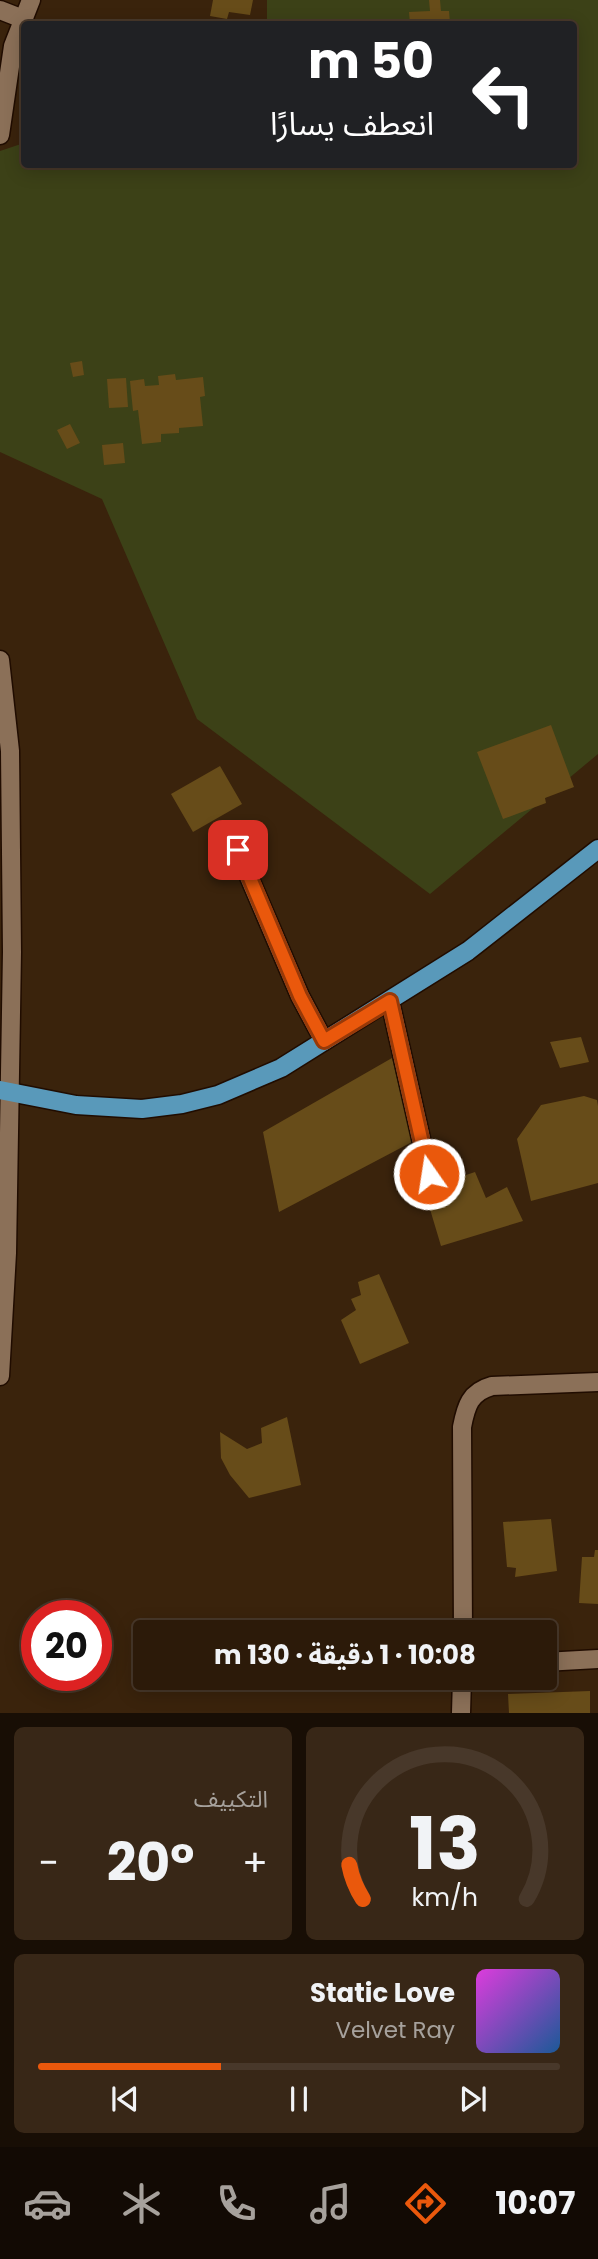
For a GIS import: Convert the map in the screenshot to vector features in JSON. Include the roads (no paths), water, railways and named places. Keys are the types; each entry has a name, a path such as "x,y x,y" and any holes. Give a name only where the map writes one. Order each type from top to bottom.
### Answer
{"main road":[{"path":"5,1092 76,1105 142,1109 182,1104 218,1095 281,1069 468,951 598,849"}],"street":[{"path":"0,10 23,19 31,0"},
{"path":"0,135 13,46 21,24"},
{"path":"0,660 10,751 12,952 5,1092 7,1253 0,1376"},
{"path":"238,850 300,996 324,1041"},
{"path":"390,1001 429,1174"},
{"path":"463,1620 462,1427 467,1404 478,1392 492,1386 598,1382"},
{"path":"557,1661 598,1659"},
{"path":"461,1713 462,1690"}]}
